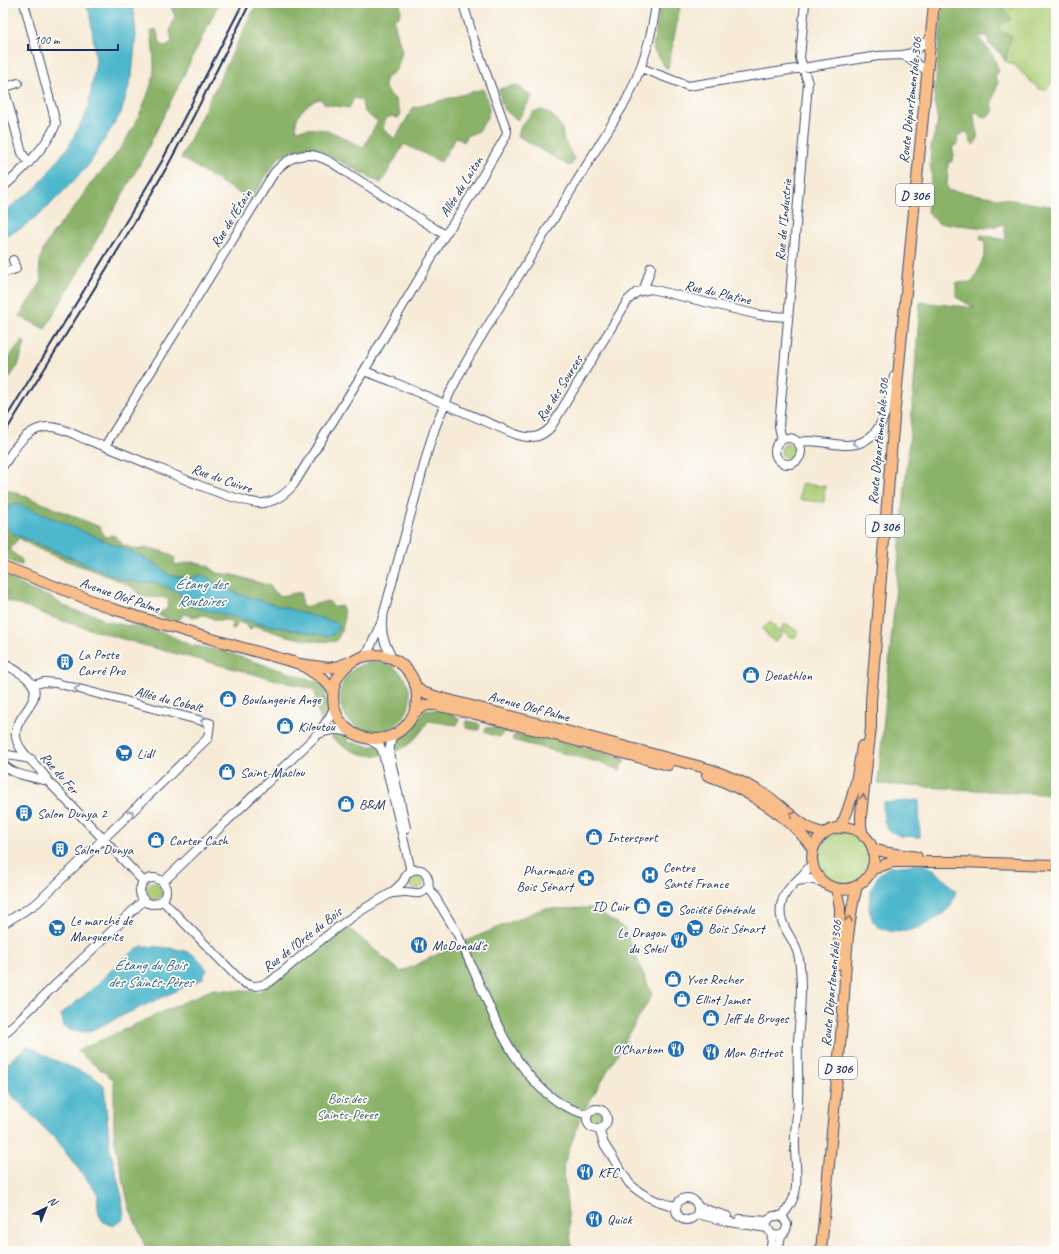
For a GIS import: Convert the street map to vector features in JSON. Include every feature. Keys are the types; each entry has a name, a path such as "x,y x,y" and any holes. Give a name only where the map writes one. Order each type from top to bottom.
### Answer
{"main road":[{"name":"Route Départementale 306","path":"864,836 861,826 861,815 871,727 871,701 903,318 934,3"},
{"name":"Avenue Olof Palme","path":"3,566 113,609 300,664 328,668 350,662"},
{"path":"378,654 392,658 401,663 414,678 417,688 417,701 414,713 408,724 392,736 381,739 368,739 355,734 342,723 334,708 332,699 333,690 338,675 350,662 363,656 378,654"},
{"name":"Avenue Olof Palme","path":"300,664 323,679 333,690"},
{"name":"Avenue Olof Palme","path":"417,688 427,694 634,752"},
{"name":"Route Départementale 306","path":"840,828 848,812 854,792 865,720 871,701"},
{"name":"Avenue Olof Palme","path":"414,713 426,705 436,705 634,752"},
{"path":"634,752 709,769 739,780 767,796 810,828 815,831 826,833"},
{"path":"634,752 700,773 739,789 760,800 807,840 813,850"},
{"path":"840,828 849,828 864,836 873,849 873,869 864,881 857,886 847,889 829,886 823,882 816,873 812,863 813,850 817,841 826,833 840,828"},
{"path":"873,849 889,853 957,862"},
{"path":"873,869 892,862 1056,865"},
{"name":"Route Départementale 306","path":"821,1251 842,1023 847,935 853,899 857,886"},
{"name":"Route Départementale 306","path":"814,1251 837,1002 840,907 836,888"}],"street":[{"path":"3,187 29,163 55,127 56,119 24,3"},
{"name":"Allée du Laiton","path":"364,371 506,136 507,132 473,37 463,3"},
{"path":"363,656 368,650 382,620 430,443 444,404 471,354 626,101 641,68 650,39 656,3"},
{"name":"Rue de l'Industrie","path":"782,440 779,426 787,317 808,83 800,58 805,3"},
{"path":"902,56 912,53 931,38"},
{"path":"641,68 688,86 878,56 902,56 909,58 927,71"},
{"path":"18,83 4,88 22,153 29,163"},
{"name":"Rue de l'Étain","path":"105,446 274,172 284,162 291,158 304,155 321,157 445,235"},
{"path":"3,272 16,269 13,260"},
{"path":"644,290 651,267"},
{"name":"Rue du Platine","path":"644,290 651,289 760,315 787,317"},
{"name":"Rue des Sources","path":"364,371 523,437 534,438 541,435 550,427 628,300 637,292 644,290"},
{"path":"798,444 801,442 810,442 847,445 865,440 878,430 886,412 900,352"},
{"name":"Rue du Cuivre","path":"3,466 25,437 41,428 55,428 105,446 229,496 254,502 271,502 282,496 294,484 364,371"},
{"path":"782,440 793,440 798,444 800,454 794,463 788,464 778,460 775,455 775,449 782,440"},
{"path":"382,620 382,634 392,658"},
{"path":"3,663 23,675 33,685"},
{"name":"Allée du Cobalt","path":"33,685 44,682 56,683 210,723 208,738 103,840"},
{"name":"Rue du Fer","path":"33,685 35,691 34,698 16,727 19,745 45,775 48,781 144,882"},
{"path":"163,882 316,736 329,718 334,708"},
{"path":"316,736 333,729 346,730 355,734"},
{"path":"392,736 389,746 390,758 412,857 420,870 424,872 428,878 428,887 434,894 457,933 504,1039 536,1082 554,1099 566,1106 588,1115"},
{"path":"368,739 380,746 383,753 410,867 409,872"},
{"path":"3,755 31,759"},
{"path":"3,764 17,773 48,781"},
{"path":"3,924 37,903 103,840"},
{"path":"782,1216 792,1203 796,1189 797,1167 794,1146 798,1099 797,1069 801,986 798,952 793,940 784,928 781,921 781,906 788,888 797,881 812,863"},
{"path":"409,892 405,887 404,877 409,872 416,869 420,870"},
{"path":"154,878 163,882 166,891 162,900 153,904 144,900 140,890 144,882 154,878"},
{"path":"797,881 809,879 823,882"},
{"name":"Rue de l'Orée du Bois","path":"162,900 240,980 250,986 257,986 270,982 353,916 391,892 404,881"},
{"path":"391,892 409,892 418,894 422,893 428,887"},
{"path":"3,1035 144,900"},
{"path":"596,1108 604,1110 607,1122 599,1129 595,1129 589,1125 587,1118 588,1115 592,1109 596,1108"},
{"path":"599,1129 604,1144 634,1188 648,1197 676,1206"},
{"path":"682,1198 689,1198 695,1201 697,1211 691,1219 684,1220 676,1213 676,1206 682,1198"},
{"path":"697,1211 730,1222 768,1228 777,1236 781,1235"},
{"path":"770,1251 768,1228 773,1216 782,1216"},
{"path":"778,1251 781,1235 786,1231 787,1227 786,1221 782,1216"}],"green space":[{"path":"169,3 219,3 142,160 45,329 19,316 42,281 40,259 55,230 109,163 126,139 137,119 150,88 154,74 151,32 156,29 161,45 166,47 172,42 170,31 175,16"},
{"path":"257,3 400,3 401,13 398,18 395,17 394,21 402,52 397,69 385,79 385,89 395,99 401,114 398,118 391,116 385,119 383,129 395,139 413,108 483,89 489,107 488,115 479,131 466,136 464,142 456,137 441,162 404,144 381,183 313,147 295,150 279,157 250,200 181,158","holes":["354,98 362,100 364,111 378,121 363,148 339,135 325,130 297,130 296,125 298,116 308,104 316,100 320,99 325,104 349,108"]},
{"path":"660,3 681,3 668,68 665,67 653,49"},
{"path":"943,3 999,3 1011,19 999,25 1000,31 1011,36 1005,61 1001,54 989,44 988,36 978,36 993,56 999,71 995,76 998,83 991,105 994,109 992,114 986,117 981,116 977,112 973,113 977,139 973,145 968,133 965,132 957,137 958,142 952,147 954,154 952,161 948,163 948,190 1056,207 1056,795 878,784 911,423 920,302 975,308 956,297 956,283 973,282 985,254 985,242 980,239 981,235 1006,240 1004,224 986,228 938,223 927,212 932,173 930,166 931,146 938,122 934,99"},
{"path":"999,3 1056,3 1056,79 1046,89 1039,89 1014,65 1005,61 1011,36 1000,31 999,25 1011,19"},
{"path":"516,85 532,96 518,120 504,108 499,89"},
{"path":"543,110 553,116 562,128 563,138 574,159 572,164 569,166 518,136 521,126 533,112"},
{"path":"22,340 25,343 18,366 6,382 3,389 3,359 7,360"},
{"path":"788,444 793,446 795,451 793,456 788,458 783,456 781,451 783,446"},
{"path":"801,484 825,486 824,502 800,500"},
{"path":"4,491 20,494 100,527 104,537 111,535 115,536 123,545 137,550 151,549 167,553 175,558 174,563 177,565 191,562 202,564 210,567 217,573 233,575 270,586 278,596 301,593 301,604 304,607 328,601 335,607 342,606 344,624 341,633 336,641 328,642 287,636 260,627 253,626 250,630 244,624 238,622 235,628 232,629 232,624 229,620 216,620 205,615 192,617 183,613 181,618 176,621 159,616 158,613 167,609 169,600 166,598 142,596 124,583 51,554 19,538 11,547 11,551 22,560 22,565 3,559 3,524 12,533 122,579 143,583 154,582 178,592 191,606 257,623 327,636 334,634 238,594 207,577 200,575 191,579 169,575 160,567 141,556 10,505 5,512 3,512"},
{"path":"3,574 30,590 50,597 66,607 82,613 90,613 104,621 136,626 167,634 190,645 222,651 323,684 329,716 321,722 316,704 315,690 143,645 66,622 3,599"},
{"path":"770,621 783,634 774,642 762,629"},
{"path":"787,624 797,631 797,635 795,637 791,637 782,631 782,627"},
{"path":"368,662 382,662 395,668 404,677 408,683 410,697 408,711 400,722 389,730 382,732 368,732 361,730 350,722 342,711 340,704 340,690 342,683 350,672 361,664"},
{"path":"426,709 445,711 459,718 457,725 428,721 414,740 405,747 394,752 392,750 393,744 412,731"},
{"path":"468,721 480,725 479,730 466,728 466,722"},
{"path":"498,727 503,733 500,737 486,733 486,728"},
{"path":"333,733 343,734 347,737 347,742 369,747 378,745 382,755 375,756 355,752 332,738"},
{"path":"517,734 538,740 545,737 624,758 626,761 622,763 620,771 605,764 512,740 514,735"},
{"path":"845,832 855,834 863,840 869,848 871,858 869,868 863,876 855,882 845,884 835,882 827,876 821,868 819,858 821,848 827,840 835,834"},
{"path":"413,873 419,873 424,878 422,887 419,889 413,889 408,884 408,878"},
{"path":"152,882 157,883 162,890 161,896 154,900 149,899 151,897 147,893 145,895 145,887"},
{"name":"Bois des Saints-Pères","path":"593,908 625,929 652,995 581,1116 563,1167 572,1251 147,1251 129,1207 114,1137 114,1080 77,1051 213,989 259,992 345,925 401,972 461,943 542,909"},
{"path":"597,1111 602,1113 604,1118 602,1123 597,1125 592,1123 590,1118 592,1113"}],"water":[{"path":"85,3 133,3 136,35 132,76 121,113 88,166 48,207 22,228 3,237 3,212 36,188 69,146 88,109 96,61 90,14"},
{"name":"Étang des Routoires","path":"16,503 141,556 160,567 169,575 191,579 200,575 207,577 238,594 338,623 339,628 334,633 327,636 257,623 190,606 178,592 154,582 143,583 122,579 12,533 3,524 3,512"},
{"path":"919,800 920,837 900,836 888,830 884,821 883,803"},
{"path":"922,864 935,870 956,891 950,906 943,914 918,928 900,932 881,928 873,922 869,908 870,891 879,874 889,867"},
{"name":"Étang du Bois des Saints-Pères","path":"142,946 181,950 192,954 197,957 207,970 202,979 87,1032 73,1031 64,1027 61,1014 90,991 125,957"},
{"path":"27,1046 52,1059 92,1076 104,1085 110,1150 122,1197 124,1218 113,1226 105,1223 100,1216 98,1209 98,1194 55,1139 3,1086 3,1067"}],"railway":[{"path":"3,423 162,161 243,3"},
{"path":"3,436 168,165 200,105 250,3"}],"place":[{"name":"La Poste Carré Pro","path":"65,662"},
{"name":"Decathlon","path":"751,675"},
{"name":"Boulangerie Ange","path":"228,699"},
{"name":"Kiloutou","path":"285,726"},
{"name":"Lidl","path":"124,753"},
{"name":"Saint-Maclou","path":"227,772"},
{"name":"B&M","path":"346,804"},
{"name":"Salon Dunya 2","path":"24,813"},
{"name":"Intersport","path":"594,837"},
{"name":"Carter Cash","path":"156,840"},
{"name":"Salon Dunya","path":"60,849"},
{"name":"Centre Santé France","path":"650,875"},
{"name":"Pharmacie Bois Sénart","path":"586,878"},
{"name":"ID Cuir","path":"642,906"},
{"name":"Société Générale","path":"665,909"},
{"name":"Le marché de Marguerite","path":"57,928"},
{"name":"Bois Sénart","path":"695,928"},
{"name":"Le Dragon du Soleil","path":"679,940"},
{"name":"McDonald's","path":"419,945"},
{"name":"Yves Rocher","path":"673,979"},
{"name":"Elliot James","path":"682,999"},
{"name":"Jeff de Bruges","path":"711,1018"},
{"name":"O'Charbon","path":"676,1049"},
{"name":"Mon Bistrot","path":"711,1052"},
{"name":"KFC","path":"585,1172"},
{"name":"Quick","path":"594,1219"}]}
